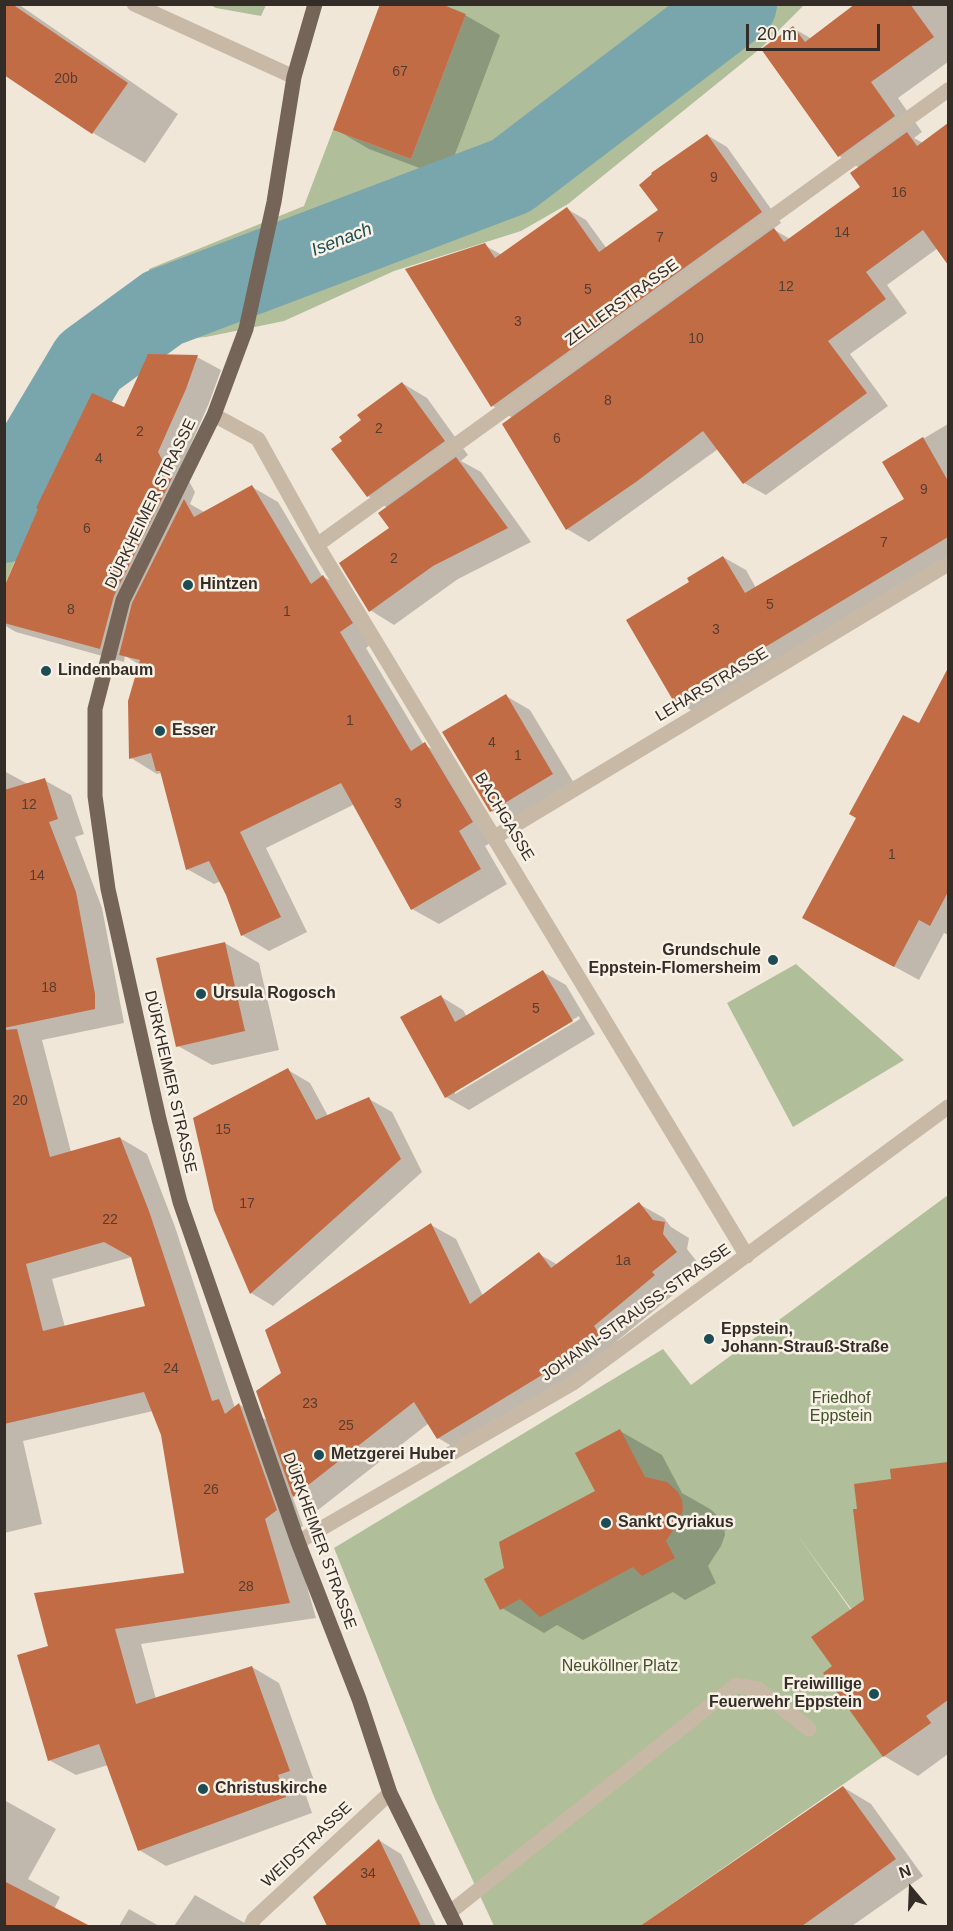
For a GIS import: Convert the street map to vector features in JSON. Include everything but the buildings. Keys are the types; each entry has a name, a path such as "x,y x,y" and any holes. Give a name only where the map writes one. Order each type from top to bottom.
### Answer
{"main road":[{"name":"DÜRKHEIMER STRASSE","path":"315,4 294,77 274,202 246,329 214,415 123,600 95,709 95,796 108,890 180,1202 298,1542 359,1699 390,1792 452,1920"}],"street":[{"path":"134,4 294,77"},
{"name":"ZELLERSTRASSE","path":"317,545 948,90"},
{"name":"BACHGASSE","path":"214,415 258,439 317,545 747,1256"},
{"name":"LEHARSTRASSE","path":"495,837 948,564"},
{"name":"JOHANN-STRAUSS-STRASSE","path":"298,1542 573,1383 948,1107"},
{"path":"452,1920 736,1685 758,1689 809,1729"},
{"name":"WEIDSTRASSE","path":"251,1926 254,1919 390,1792"}],"green space":[{"path":"210,5 266,5 261,16"},
{"path":"441,5 804,5 761,48 568,204 521,231 394,271 284,321 206,337 146,342 82,388 45,470 27,533 5,584 4,470 53,368 117,302 149,286 149,269 304,206 333,130 411,159 466,14"},
{"path":"796,964 904,1060 793,1127 727,1003"},
{"name":"Neuköllner Platz","path":"948,1195 948,1634 897,1672 796,1533 931,1723 640,1926 494,1926 435,1799 334,1548 663,1349 691,1385"}],"waterway":[{"name":"Isenach","path":"4,523 27,466 89,362 163,308 511,176 737,4"}],"place":[{"name":"Hintzen","path":"188,585"},
{"name":"Lindenbaum","path":"46,671"},
{"name":"Esser","path":"160,731"},
{"name":"Grundschule Eppstein-Flomersheim","path":"773,960"},
{"name":"Ursula Rogosch","path":"201,994"},
{"name":"Eppstein, Johann-Strauß-Straße","path":"709,1339"},
{"name":"Metzgerei Huber","path":"319,1455"},
{"name":"Sankt Cyriakus","path":"606,1523"},
{"name":"Freiwillige Feuerwehr Eppstein","path":"874,1694"},
{"name":"Christuskirche","path":"203,1789"}],"park label":[{"name":"Friedhof Eppstein","path":"841,1408"}]}
